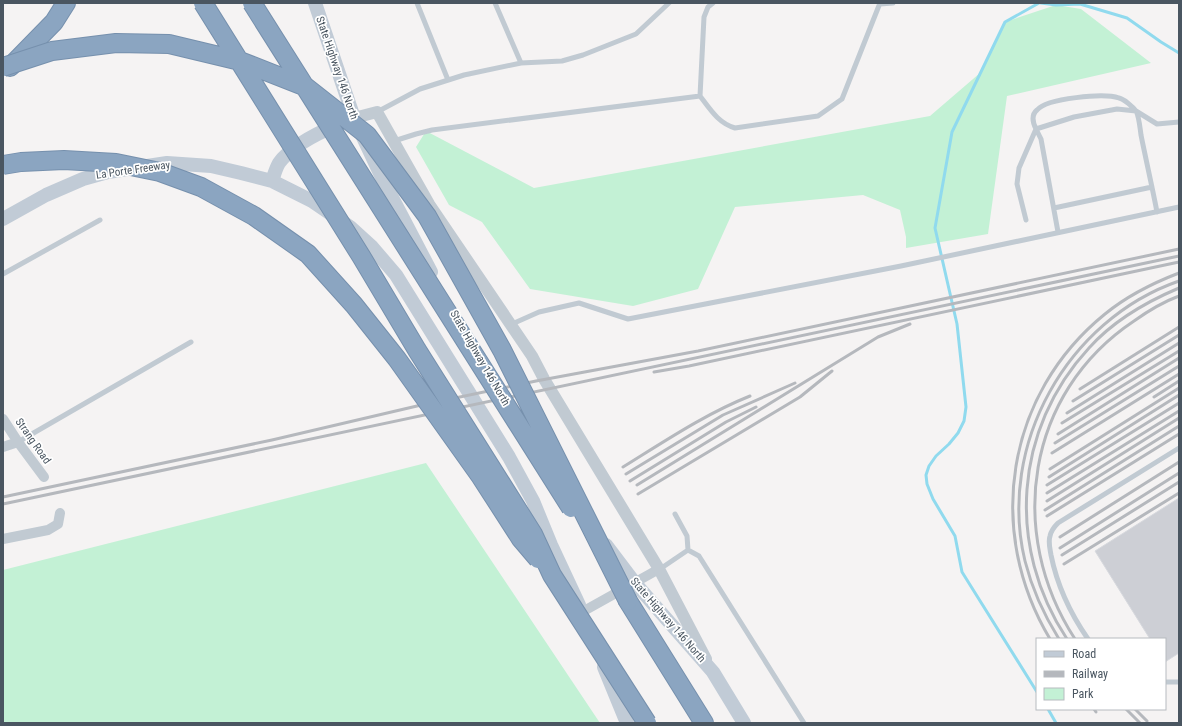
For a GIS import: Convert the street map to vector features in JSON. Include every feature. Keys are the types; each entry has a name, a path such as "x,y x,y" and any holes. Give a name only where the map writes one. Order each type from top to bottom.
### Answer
{"highway":[{"path":"3,75 54,22 66,3"},
{"path":"203,3 361,256 417,350 533,534 552,575 647,723"},
{"path":"252,3 704,723"},
{"path":"3,67 52,51 116,43 169,44 240,61 306,87 367,135 431,222 502,350 628,601"},
{"path":"3,165 21,162 72,161 116,163 160,172 201,187 254,216 308,254 354,304 397,359 481,477 521,539 552,575"}],"main road":[{"name":"State Highway 146 North","path":"315,3 354,118 386,186 454,314 536,454 634,582 713,672 744,723"},
{"path":"354,118 319,133 292,150 279,164 272,181 312,201 350,227 372,247 396,275 509,457 533,501 551,545 582,612 627,723"},
{"name":"La Porte Freeway","path":"3,219 46,195 83,179 108,172 167,164 211,166 272,181"}],"street":[{"path":"354,118 378,112"},
{"name":"State Highway 146 North","path":"378,112 429,204 532,356 544,379 659,569 713,672"},
{"name":"Strang Road","path":"3,419 44,477"},
{"path":"3,447 18,442"},
{"path":"3,539 48,530 58,524 60,513"},
{"path":"582,612 659,569"}],"lane":[{"path":"417,3 448,80"},
{"path":"496,3 521,63"},
{"path":"378,112 420,89 464,75 521,63 562,61 583,55 636,34 669,3"},
{"path":"713,3 708,7 704,17 700,96 719,120 727,126 736,128 818,116 842,99 880,3 893,3"},
{"path":"1058,232 1041,139 1033,123 1033,116 1036,110 1041,106 1055,101 1086,96 1106,95 1121,98 1136,111 1158,124 1179,122"},
{"path":"394,141 432,130 700,96"},
{"path":"1036,129 1074,118 1117,109 1136,111"},
{"path":"1136,111 1157,212"},
{"path":"1026,220 1017,184 1018,174 1019,168 1036,129"},
{"path":"1054,208 1152,187"},
{"path":"510,325 539,312 578,302 628,319 901,266 1179,207"},
{"path":"3,274 100,220"},
{"path":"18,442 191,342"},
{"path":"1087,638 1072,613 1061,590 1053,566 1049,537 1052,530 1058,523 1179,448"},
{"path":"675,514 687,536 688,550"},
{"path":"659,569 688,550"},
{"path":"688,550 699,556 804,723"},
{"path":"1166,682 1179,682"}],"green space":[{"path":"1056,5 1081,9 1151,63 1007,96 988,234 906,248 906,237 900,210 863,195 735,207 698,289 633,306 530,289 482,222 449,205 416,147 426,131 534,188 930,116 980,73 1005,22"},
{"path":"426,463 600,723 3,723 3,570"}],"building":[{"path":"1179,498 1179,653 1166,661 1166,638 1149,638 1095,551"}],"waterway":[{"path":"1036,690 962,572 955,536 933,499 927,484 926,475 929,466 936,456 958,433 964,421 966,407 957,324 935,228 952,132 1005,22 1039,3"},
{"path":"1041,3 1056,5 1080,4 1127,18 1179,53"},
{"path":"1049,710 1056,723"}],"railway":[{"path":"3,497 272,440 417,406 536,381 698,351 1179,249"},
{"path":"3,504 1179,256"},
{"path":"654,372 689,366 1179,262"},
{"path":"1050,638 1030,597 1017,554 1013,510 1016,466 1027,424 1046,383 1072,347 1105,314 1131,296 1179,273"},
{"path":"1058,638 1043,611 1031,582 1025,561 1019,517 1022,474 1032,432 1050,392 1074,356 1104,325 1139,299 1179,281"},
{"path":"1066,638 1047,603 1034,566 1027,528 1027,489 1033,451 1045,415 1064,380 1089,348 1098,338 1119,321 1154,299 1179,288"},
{"path":"1074,638 1053,598 1040,555 1035,511 1038,467 1050,425 1070,386 1098,351 1139,317 1161,304 1179,296"},
{"path":"637,485 878,337 910,324"},
{"path":"1080,389 1179,327"},
{"path":"1073,401 1179,335"},
{"path":"1067,413 1179,343"},
{"path":"1062,423 1179,351"},
{"path":"1058,434 1179,358"},
{"path":"1055,443 1179,366"},
{"path":"638,494 800,397 832,371"},
{"path":"1052,453 1179,374"},
{"path":"1154,397 1179,381"},
{"path":"626,474 723,415 795,383"},
{"path":"1050,469 1179,388"},
{"path":"1049,477 1179,395"},
{"path":"623,467 717,411 750,396"},
{"path":"1047,485 1179,403"},
{"path":"630,481 726,422 756,407"},
{"path":"1047,493 1179,411"},
{"path":"1047,501 1179,418"},
{"path":"1045,510 1179,426"},
{"path":"1047,516 1179,434"},
{"path":"1060,537 1179,462"},
{"path":"1060,548 1179,473"},
{"path":"1062,555 1179,482"},
{"path":"1064,564 1179,493"},
{"path":"1127,710 1140,723"},
{"path":"1136,710 1147,721"}]}
